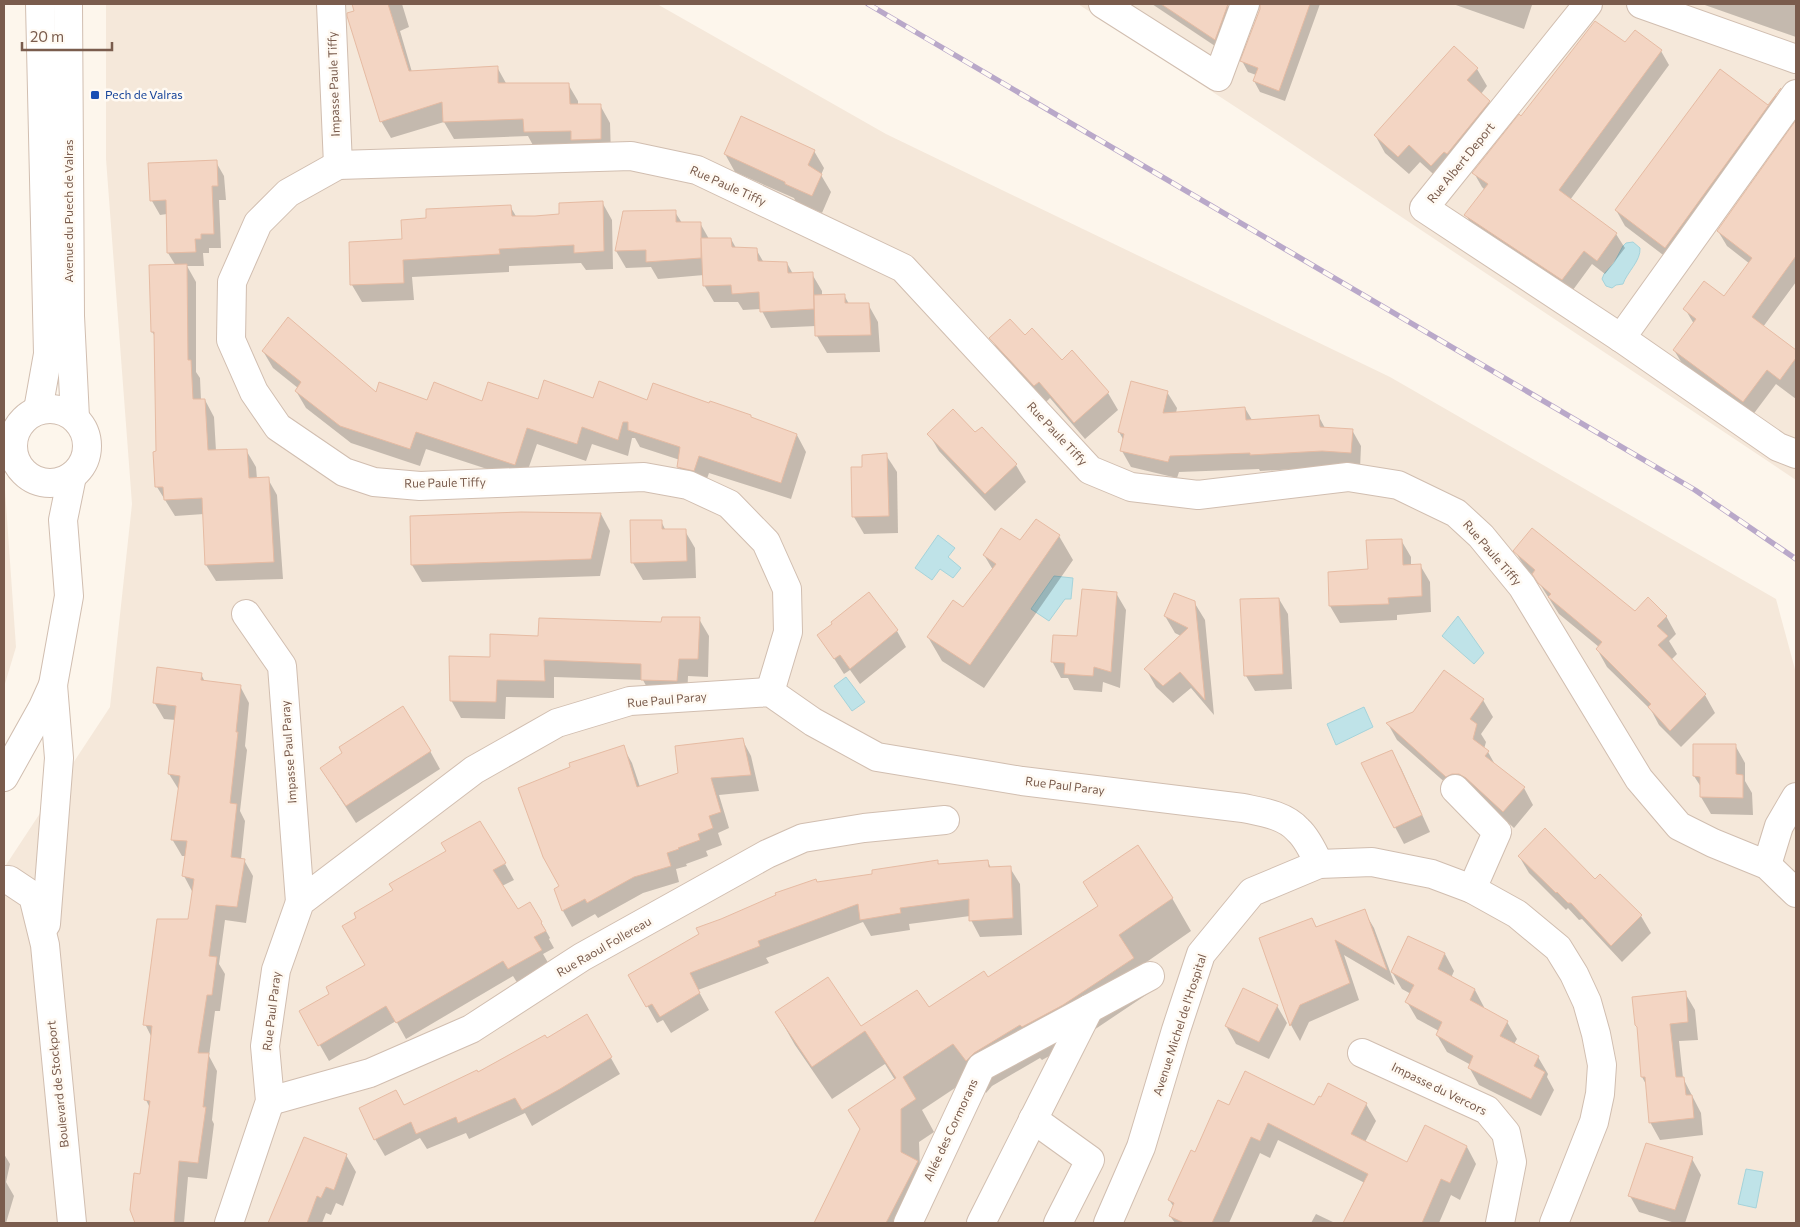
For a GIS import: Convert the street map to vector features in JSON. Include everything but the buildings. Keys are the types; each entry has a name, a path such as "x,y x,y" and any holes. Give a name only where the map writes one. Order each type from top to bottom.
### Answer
{"street":[{"name":"Avenue du Puech de Valras","path":"20,423 48,354 40,4"},
{"name":"Avenue du Puech de Valras","path":"68,4 70,316 75,418"},
{"name":"Impasse Paule Tiffy","path":"331,4 338,165"},
{"path":"1102,4 1218,77 1245,4"},
{"name":"Rue Albert Deport","path":"1588,4 1424,208 1621,338 1778,447 1796,454"},
{"path":"1641,4 1796,60"},
{"path":"1621,338 1796,94"},
{"name":"Rue Paule Tiffy","path":"770,692 788,632 787,589 766,542 729,504 688,485 644,477 420,486 374,482 344,472 278,427 254,392 231,340 232,282 258,223 288,193 338,165 631,156 697,170 903,268 1090,470 1131,487 1198,495 1348,477 1398,485 1456,512 1481,536 1522,586 1639,778 1680,826 1713,843 1767,865 1796,893"},
{"path":"19,468 53,483 72,476 81,466 86,454 85,435 75,418 58,409 20,423 13,438 13,452 19,468 63,520"},
{"path":"4,777 43,707 53,685 69,596 63,520 72,476"},
{"name":"Impasse Paul Paray","path":"246,614 282,666 300,902"},
{"name":"Boulevard de Stockport","path":"45,945 59,758 53,685"},
{"name":"Rue Paul Paray","path":"229,1223 270,1101 265,1046 276,970 300,902 474,770 557,722 630,701 770,692 813,722 877,757 1022,780 1243,808 1270,814 1284,820 1299,830 1319,864"},
{"path":"1455,789 1497,832 1472,889"},
{"path":"1767,865 1779,826 1796,797"},
{"name":"Rue Raoul Follereau","path":"270,1101 370,1073 471,1029 582,957 767,854 803,838 864,828 945,820"},
{"name":"Avenue Michel de l'Hospital","path":"1108,1223 1141,1147 1201,954 1252,892 1319,864 1372,862 1432,874 1472,889 1517,914 1558,948 1574,974 1587,1002 1596,1034 1602,1065 1600,1094 1594,1122 1554,1223"},
{"name":"Boulevard de Stockport","path":"4,880 9,880 33,896 45,945 72,1223"},
{"name":"Allée des Cormorans","path":"908,1223 981,1067 1150,976"},
{"path":"981,1223 1089,1009"},
{"name":"Impasse du Vercors","path":"1362,1052 1487,1110 1506,1133 1512,1162 1500,1223"},
{"path":"1033,1119 1090,1160 1126,1180"},
{"path":"1058,1223 1090,1160"}],"shaded area":[{"path":"106,4 657,4 886,134 1390,377 1776,599 1796,673 1796,1223 4,1223 4,868 110,707 132,504 106,159"},
{"path":"1078,4 1796,4 1796,480 1283,138"},
{"path":"4,476 16,647 4,687"}],"water":[{"path":"1633,242 1640,248 1640,253 1623,284 1612,288 1606,286 1602,279 1604,274 1614,263 1623,246 1626,243"},
{"path":"938,535 955,548 948,557 961,568 953,578 940,569 932,580 915,568"},
{"path":"1054,576 1073,578 1071,599 1065,599 1049,621 1031,609"},
{"path":"1458,616 1484,653 1474,664 1442,636"},
{"path":"846,677 865,702 852,711 834,686"},
{"path":"1364,707 1373,727 1336,745 1327,724"},
{"path":"1746,1169 1763,1172 1756,1208 1738,1204"}],"railway":[{"path":"868,4 1695,490 1796,559"}],"place":[{"name":"Pech de Valras","path":"95,95"}]}
